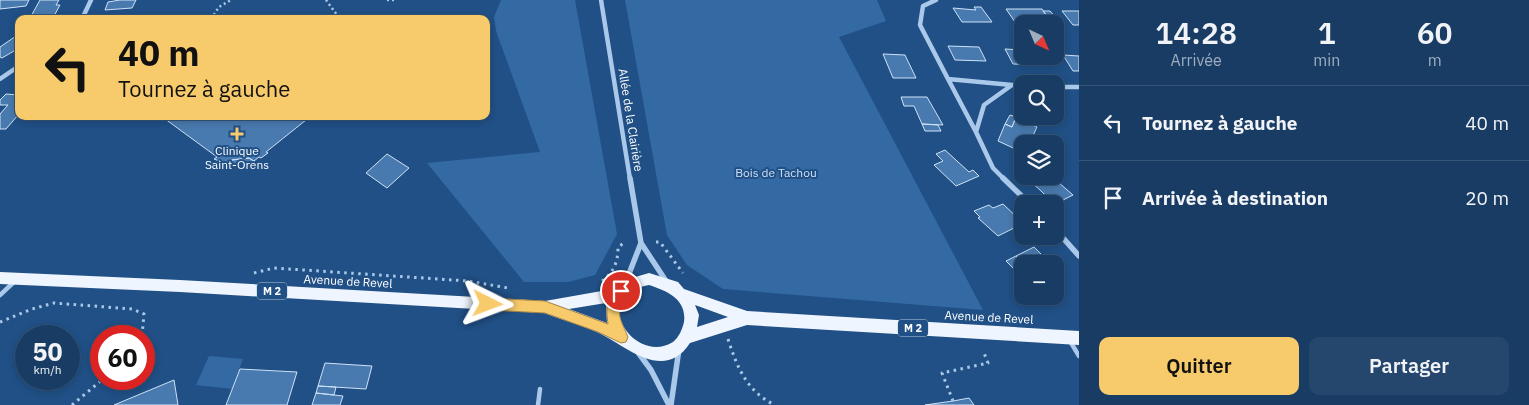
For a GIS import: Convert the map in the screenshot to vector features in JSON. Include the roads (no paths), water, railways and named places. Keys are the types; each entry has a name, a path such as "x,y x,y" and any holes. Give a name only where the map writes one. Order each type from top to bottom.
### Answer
{"main road":[{"name":"Avenue de Revel","path":"0,278 545,307 621,291"},
{"path":"649,279 668,284 682,294 689,304 692,326 684,342 659,354 643,352 621,337 613,320 614,302 621,291 632,283 649,279"},
{"name":"Avenue de Revel","path":"682,294 747,318 1073,337"},
{"name":"Avenue de Revel","path":"545,307 601,327 621,337"},
{"name":"Avenue de Revel","path":"684,342 747,318"}],"street":[{"path":"84,15 91,0"},
{"name":"Allée de la Clairière","path":"601,0 641,243 668,284"},
{"path":"936,0 923,6 920,25 993,168 1021,195"},
{"path":"0,79 15,69"},
{"path":"948,79 1012,85"},
{"path":"976,132 984,105 1012,85"},
{"path":"1064,86 1079,87"},
{"path":"1064,239 1079,256"},
{"path":"621,291 641,243"},
{"path":"670,405 684,342"},
{"path":"636,348 651,370 670,405"}],"lane":[{"path":"0,295 19,278"},
{"path":"1073,337 1079,356"},
{"path":"538,405 540,389"}],"place":[{"name":"Clinique Saint-Orens","path":"237,134"}],"park label":[{"name":"Bois de Tachou","path":"776,172"}]}
